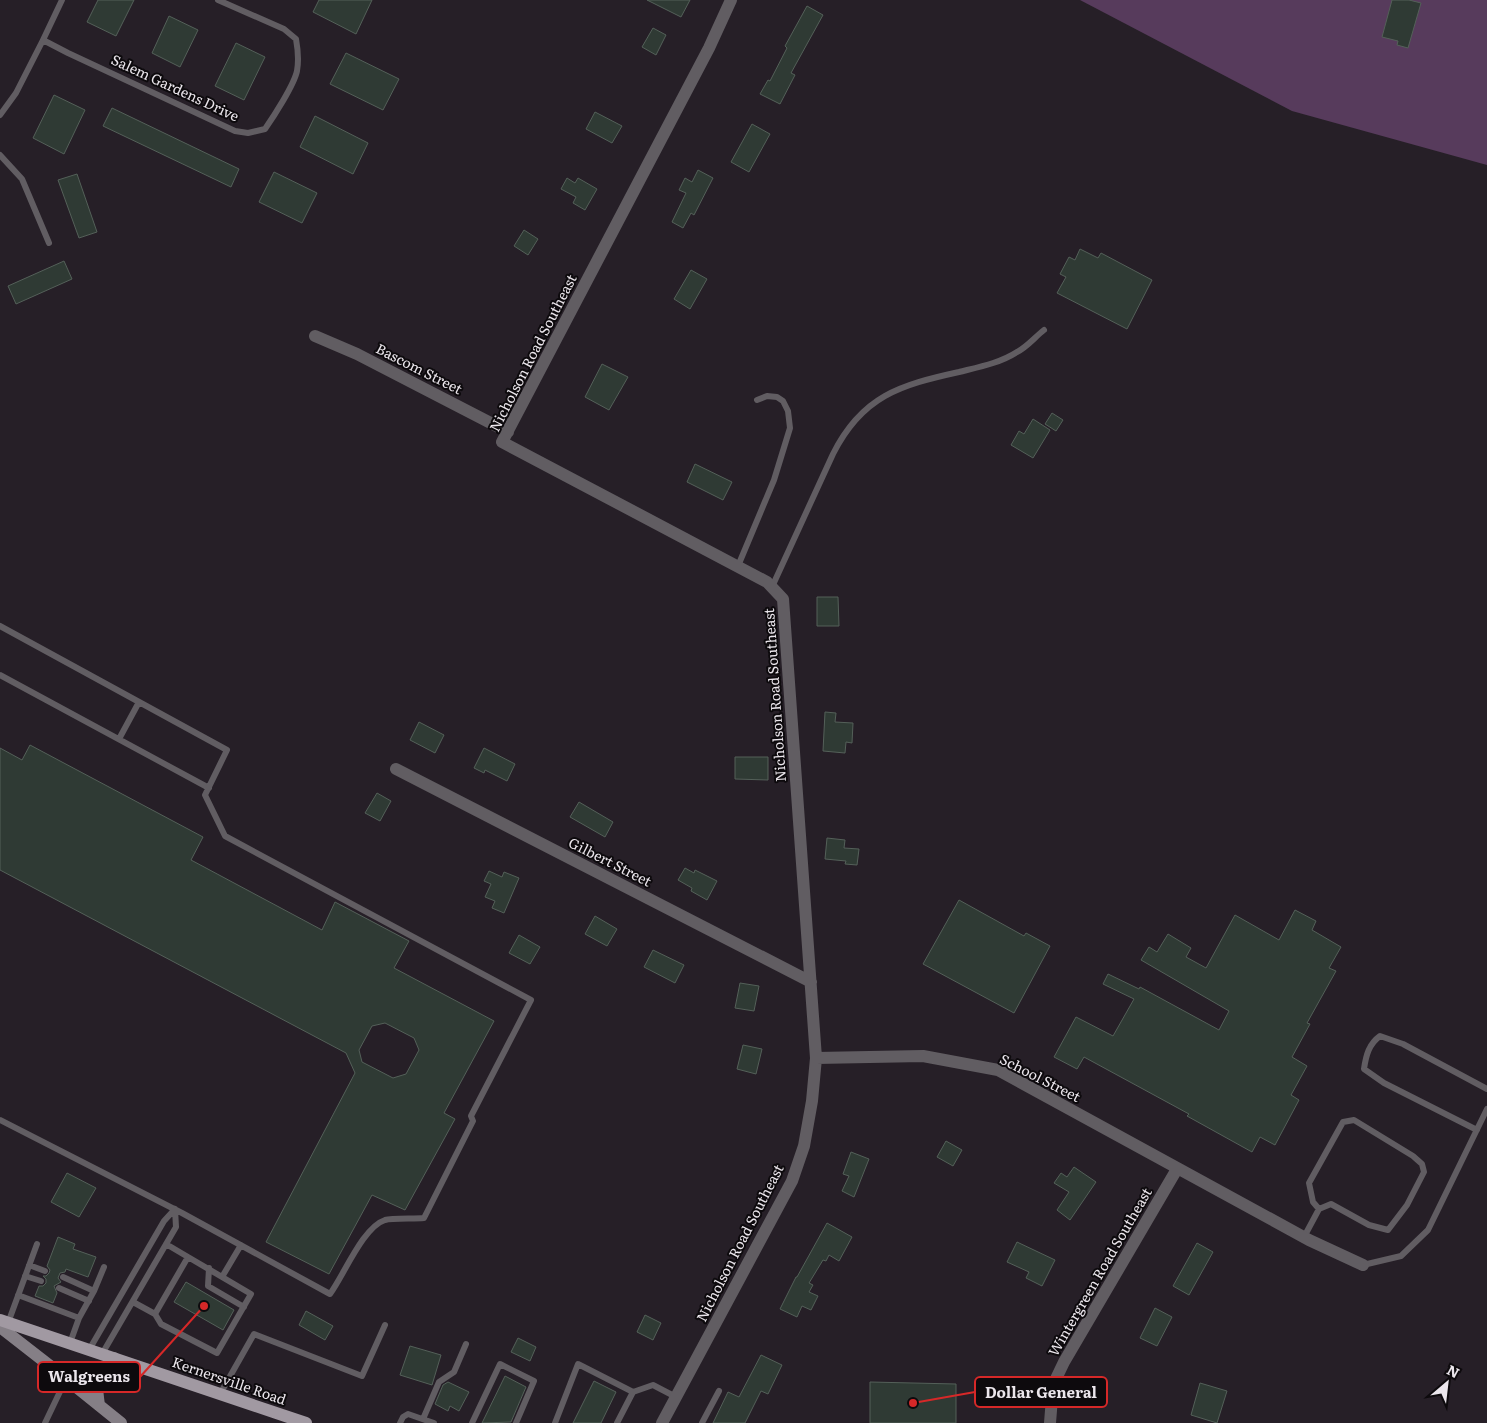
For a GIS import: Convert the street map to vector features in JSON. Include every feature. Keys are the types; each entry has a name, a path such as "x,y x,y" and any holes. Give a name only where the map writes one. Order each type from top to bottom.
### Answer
{"main road":[{"name":"Kernersville Road","path":"3,1323 70,1343 306,1423"},
{"path":"3,1323 66,1379 121,1423"},
{"path":"99,1405 96,1386 108,1356"}],"street":[{"name":"Nicholson Road Southeast","path":"662,1423 792,1181 804,1146 812,1101 816,1058 783,599 767,582 502,442 710,48 731,0"},
{"name":"Bascom Street","path":"315,336 357,354 508,432"},
{"name":"Gilbert Street","path":"396,769 811,982"},
{"name":"School Street","path":"816,1058 923,1056 998,1070 1304,1237 1363,1265"},
{"name":"Wintergreen Road Southeast","path":"1050,1423 1054,1386 1064,1362 1177,1169"}],"lane":[{"path":"0,115 16,93 62,0"},
{"name":"Salem Gardens Drive","path":"43,40 235,131 248,133 265,129 297,73 299,55 296,39 284,29 218,0"},
{"path":"0,155 22,179 50,244"},
{"path":"772,588 843,434 859,415 886,395 910,384 984,366 1017,352 1044,330"},
{"path":"738,566 774,480 790,428 788,411 783,401 777,397 767,396 757,400"},
{"path":"0,626 227,750 205,795 226,836 531,1000 471,1116 473,1121 424,1218 385,1220 365,1236 330,1294 175,1209 0,1120"},
{"path":"0,675 209,788"},
{"path":"119,739 139,702"},
{"path":"1477,1130 1384,1083 1364,1069 1366,1056 1373,1042 1380,1036 1403,1044 1487,1089"},
{"path":"1363,1265 1401,1256 1428,1230 1487,1109"},
{"path":"1304,1237 1319,1209 1331,1204 1369,1225 1388,1230 1407,1205 1424,1172 1422,1164 1413,1156 1354,1120 1343,1122 1309,1183 1313,1202 1319,1209"},
{"path":"108,1356 133,1302 176,1227 175,1209"},
{"path":"89,1350 164,1221 175,1209"},
{"path":"3,1323 18,1295 37,1244"},
{"path":"133,1302 154,1314 161,1324 217,1353 244,1307 251,1294 166,1244"},
{"path":"222,1277 241,1245"},
{"path":"154,1314 188,1256"},
{"path":"29,1266 45,1271"},
{"path":"70,1343 79,1318 104,1267"},
{"path":"209,1268 208,1286 244,1307"},
{"path":"25,1276 41,1281"},
{"path":"63,1277 94,1290"},
{"path":"59,1288 89,1301"},
{"path":"18,1295 79,1318"},
{"path":"220,1394 254,1334 362,1376 386,1325"},
{"path":"423,1419 439,1382 454,1372 466,1344"},
{"path":"472,1423 500,1364 534,1381 516,1423"},
{"path":"555,1423 578,1364 633,1392"},
{"path":"48,1422 66,1379"},
{"path":"617,1423 633,1392 652,1385 676,1397"},
{"path":"702,1423 719,1391"},
{"path":"400,1423 403,1417 408,1414 434,1423"}],"shaded area":[{"path":"1080,0 1487,0 1487,165 1292,111"}],"building":[{"path":"98,0 134,0 116,36 87,22"},
{"path":"319,0 372,0 356,34 313,12"},
{"path":"647,0 690,0 681,17"},
{"path":"1392,0 1409,0 1421,3 1408,48 1397,45 1398,41 1382,37"},
{"path":"807,6 823,15 791,73 795,75 780,104 760,94 768,80 770,81 787,48 785,46"},
{"path":"169,16 198,30 180,67 152,53"},
{"path":"653,28 666,35 656,55 642,47"},
{"path":"236,43 265,57 244,100 215,86"},
{"path":"346,53 399,79 383,110 330,84"},
{"path":"54,95 85,110 64,154 33,138"},
{"path":"112,108 239,169 231,187 103,126"},
{"path":"595,112 622,126 612,143 586,129"},
{"path":"315,116 368,143 353,174 300,147"},
{"path":"752,124 770,134 749,172 731,162"},
{"path":"698,170 713,178 694,215 691,213 683,228 672,222 686,193 679,190 685,178 692,182"},
{"path":"274,172 317,193 302,223 259,202"},
{"path":"77,174 97,232 79,238 58,180"},
{"path":"567,178 575,183 578,178 597,189 585,210 573,203 576,197 561,189"},
{"path":"524,230 538,239 528,255 514,246"},
{"path":"1080,249 1098,258 1101,253 1152,280 1127,329 1057,293 1066,277 1060,274 1069,257 1075,260"},
{"path":"64,261 72,279 16,304 8,286"},
{"path":"691,270 707,279 690,309 674,299"},
{"path":"602,364 628,377 609,410 585,397"},
{"path":"1052,413 1063,420 1056,431 1045,424"},
{"path":"1033,419 1050,430 1033,458 1011,445 1019,431 1024,434"},
{"path":"695,464 732,482 723,500 687,482"},
{"path":"817,597 838,597 839,626 817,626"},
{"path":"825,712 836,713 835,722 853,723 852,743 846,742 845,753 823,751"},
{"path":"419,722 444,735 435,753 410,740"},
{"path":"30,745 203,837 191,860 322,930 335,902 409,941 394,968 494,1021 444,1113 455,1119 405,1210 372,1195 329,1274 266,1242 355,1073 346,1053 0,870 0,748 22,760","holes":["385,1023 414,1038 419,1050 406,1074 393,1078 362,1062 359,1050 372,1026"]},
{"path":"484,748 515,764 507,781 485,770 484,773 474,768"},
{"path":"735,757 768,757 768,780 735,779"},
{"path":"377,793 391,801 380,821 365,813"},
{"path":"579,802 613,822 605,837 570,817"},
{"path":"827,838 845,840 844,848 859,849 857,865 845,864 846,861 825,859"},
{"path":"685,868 694,873 695,870 717,881 707,900 691,891 692,888 678,880"},
{"path":"489,871 502,877 504,872 519,878 504,913 492,908 495,901 485,897 491,884 484,881"},
{"path":"959,900 1024,936 1026,933 1050,946 1014,1013 923,964"},
{"path":"1295,910 1316,921 1312,930 1341,947 1329,968 1336,971 1307,1023 1310,1024 1292,1057 1307,1066 1291,1095 1299,1100 1275,1145 1260,1137 1252,1152 1187,1116 1189,1114 1084,1057 1077,1069 1054,1057 1076,1017 1113,1036 1134,999 1103,984 1108,974 1139,989 1140,987 1219,1030 1229,1011 1141,960 1149,947 1157,952 1168,934 1191,948 1186,957 1206,968 1235,915 1279,940"},
{"path":"595,916 617,929 607,946 585,934"},
{"path":"519,935 540,947 530,964 509,953"},
{"path":"653,950 684,965 675,983 644,967"},
{"path":"740,983 759,986 754,1011 735,1008"},
{"path":"743,1045 762,1049 756,1074 737,1069"},
{"path":"946,1141 962,1150 953,1166 937,1157"},
{"path":"851,1152 869,1159 854,1197 842,1191 849,1176 843,1174"},
{"path":"1074,1167 1096,1182 1070,1220 1057,1210 1069,1192 1054,1183 1061,1173 1067,1177"},
{"path":"67,1173 96,1188 79,1217 51,1202"},
{"path":"827,1223 852,1237 839,1261 829,1255 826,1261 823,1260 809,1283 813,1285 809,1292 818,1296 811,1310 802,1306 797,1317 780,1309"},
{"path":"58,1237 75,1244 73,1249 96,1257 88,1277 66,1269 65,1272 60,1273 58,1278 61,1282 54,1286 57,1293 53,1303 35,1296 39,1286 43,1286 46,1283 46,1279 43,1276 49,1273 50,1270 47,1266"},
{"path":"1017,1242 1055,1260 1042,1286 1026,1278 1029,1272 1007,1262"},
{"path":"1197,1243 1213,1252 1189,1295 1173,1286"},
{"path":"186,1282 234,1310 223,1330 174,1302"},
{"path":"1155,1308 1172,1317 1157,1346 1140,1338"},
{"path":"306,1311 333,1326 325,1340 299,1325"},
{"path":"645,1315 661,1323 653,1340 637,1332"},
{"path":"518,1338 536,1347 530,1361 511,1352"},
{"path":"410,1346 441,1355 432,1385 400,1375"},
{"path":"761,1355 782,1365 768,1394 761,1391 745,1423 713,1423 728,1392 739,1397"},
{"path":"505,1376 526,1387 511,1422 482,1423"},
{"path":"594,1381 616,1392 601,1423 573,1423"},
{"path":"448,1382 469,1392 459,1411 450,1406 448,1411 435,1404 443,1385"},
{"path":"870,1382 956,1384 956,1423 870,1423"},
{"path":"1200,1383 1227,1391 1217,1423 1191,1415"}],"place":[{"name":"Walgreens","path":"204,1306"},
{"name":"Dollar General","path":"913,1403"}]}
